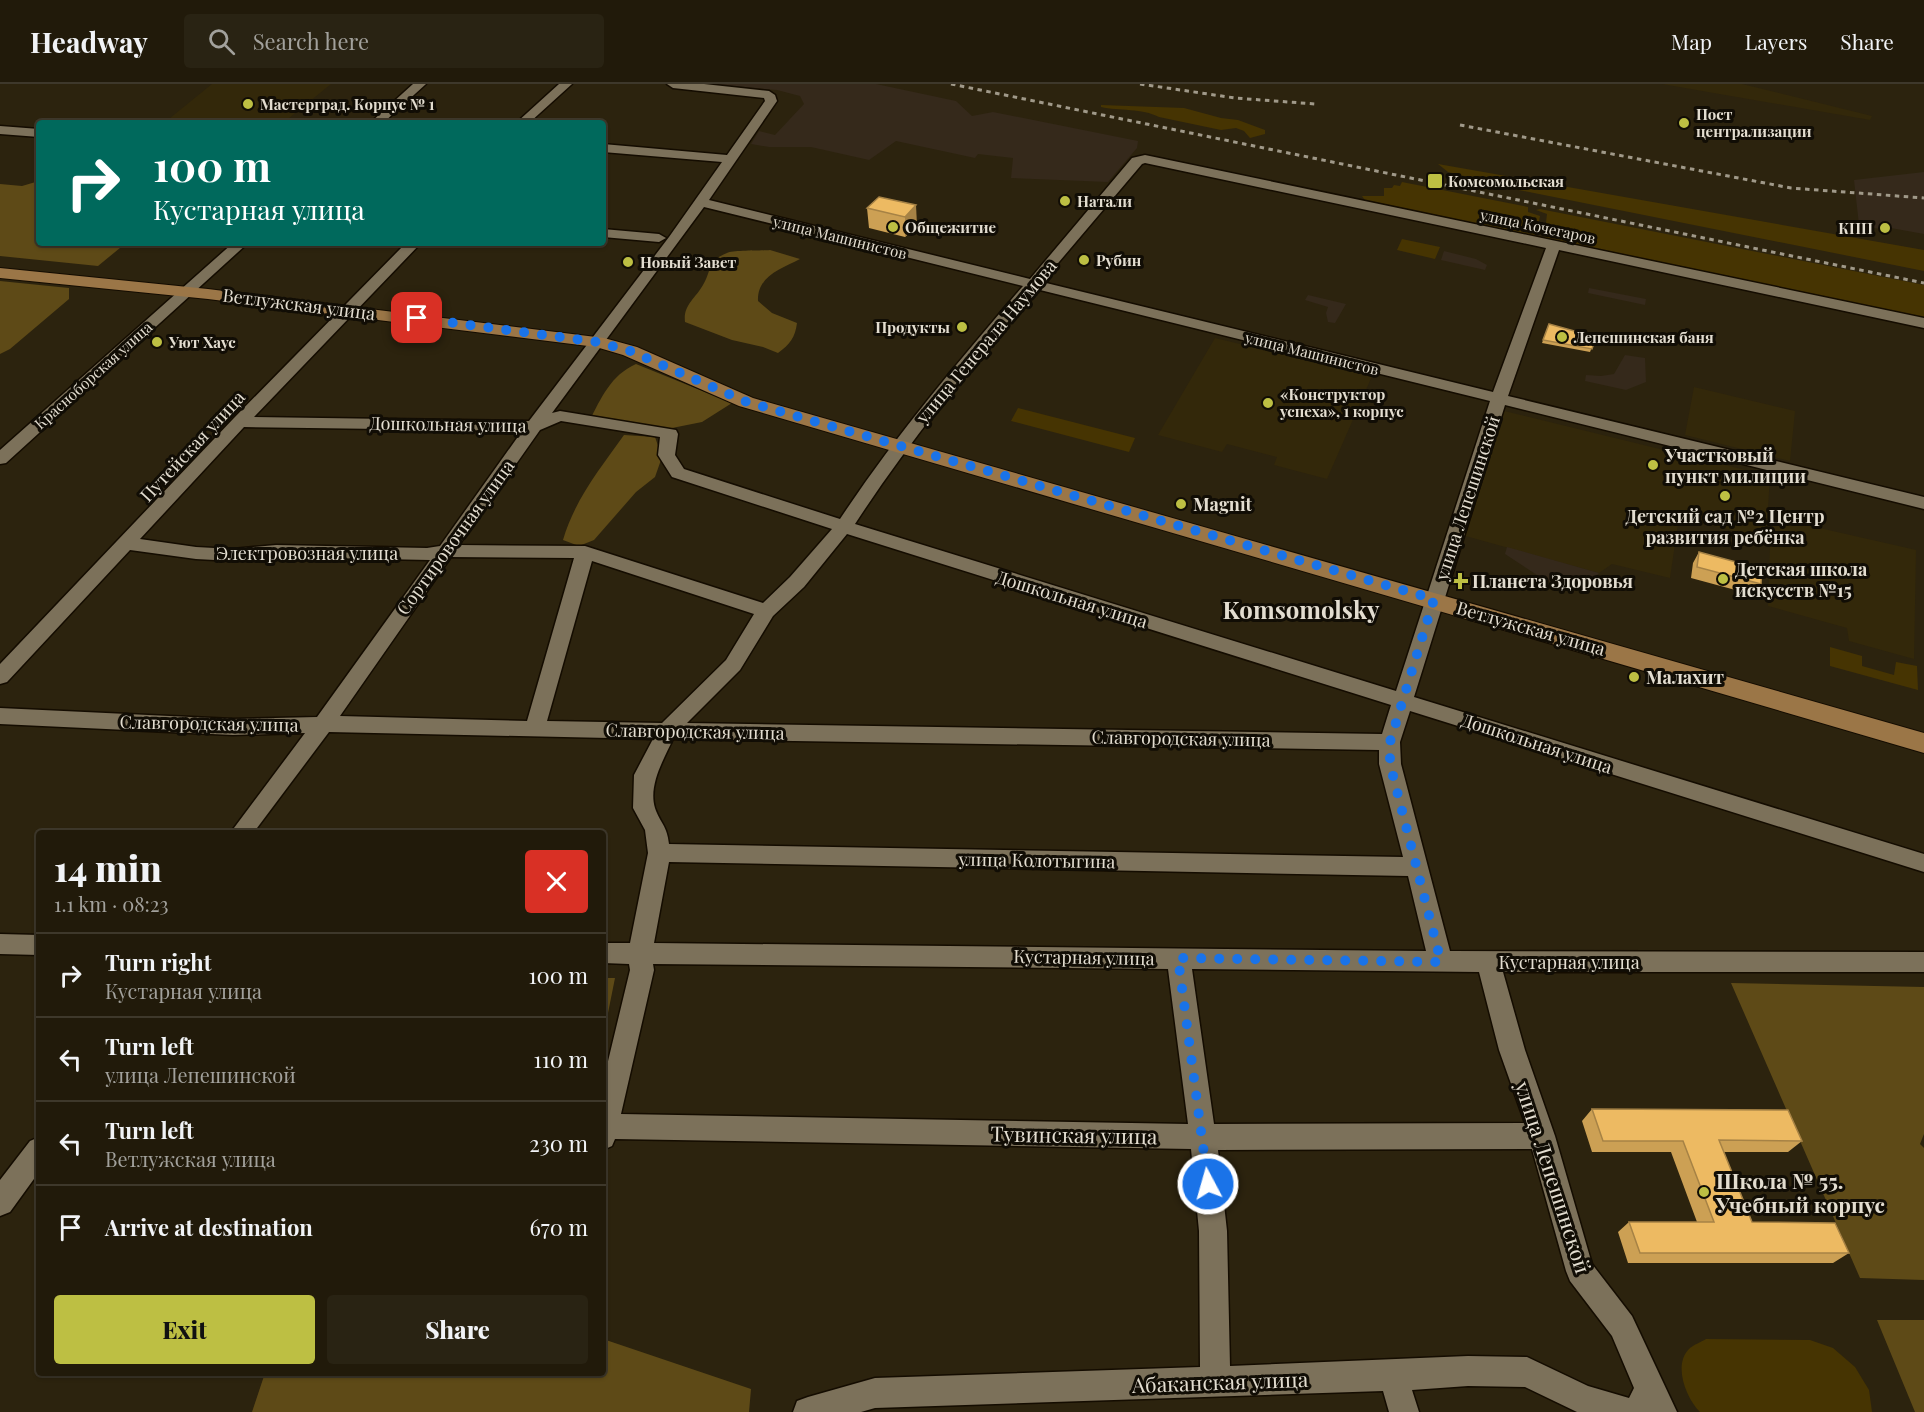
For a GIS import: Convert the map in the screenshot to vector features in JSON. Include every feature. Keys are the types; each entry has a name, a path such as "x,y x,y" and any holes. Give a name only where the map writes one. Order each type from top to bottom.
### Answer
{"main road":[{"name":"Ветлужская улица","path":"0,273 187,291 597,342 630,351 747,402 1434,599 1924,743"}],"street":[{"path":"379,120 420,84"},
{"path":"525,120 566,84"},
{"name":"Сортировочная улица","path":"244,830 323,725 534,426 597,342 667,239 700,202 771,101 769,95 673,84"},
{"path":"0,130 36,133"},
{"path":"606,148 730,159"},
{"name":"улица Кочегаров","path":"1145,159 1924,323"},
{"name":"улица Генерала Наумова","path":"606,1123 642,970 640,953 659,853 656,829 644,808 645,776 667,731 734,664 766,611 797,582 844,526 899,447 1032,284 1137,161 1145,159"},
{"name":"улица Машинистов","path":"700,202 1924,503"},
{"path":"606,233 667,239 682,207"},
{"name":"Красноборская улица","path":"0,459 239,246"},
{"name":"Путейская улица","path":"0,677 240,422 411,246"},
{"name":"улица Лепешинской","path":"1441,962 1390,764 1390,742 1499,399 1554,246"},
{"name":"Дошкольная улица","path":"240,422 534,426 560,416 670,434 664,451 667,463 678,473 970,567 1924,863"},
{"name":"Электровозная улица","path":"127,543 196,553 233,555 276,551 426,554 446,550 585,552 766,611"},
{"path":"535,729 585,552"},
{"name":"Славгородская улица","path":"0,716 234,727 323,725 1390,742"},
{"name":"улица Колотыгина","path":"659,853 1416,867"},
{"path":"0,944 36,945"},
{"name":"Кустарная улица","path":"606,953 1441,962 1924,962"},
{"path":"1178,958 1203,1137 1213,1231 1215,1381"},
{"name":"улица Лепешинской","path":"1488,962 1512,1050 1542,1136 1580,1271 1622,1326 1650,1404"},
{"name":"Тувинская улица","path":"606,1131 1203,1137 1542,1136"},
{"path":"0,1202 36,1154"},
{"name":"Абаканская улица","path":"808,1412 876,1393 1393,1376 1468,1371 1527,1372 1584,1400 1627,1412"},
{"path":"1393,1376 1404,1412"}],"shaded area":[{"name":"Мастерград. Корпус № 1","path":"212,84 331,84 287,120 168,120"},
{"path":"710,84 876,84 956,101 972,116 993,112 1138,141 1137,148 1108,182 1011,178 1013,158 978,154 975,158 896,141 869,160 811,147 769,147 751,144 759,131 775,135 804,104 800,96 777,90"},
{"path":"1662,84 1742,84 1872,116 1870,120"},
{"path":"1101,105 1184,108 1238,120 1265,130 1265,134 1250,138 1244,131 1236,128 1221,130 1145,112 1101,107"},
{"path":"1438,164 1924,250 1924,271 1504,187 1482,185 1480,180 1448,172"},
{"path":"1924,172 1924,234 1859,225 1854,180"},
{"path":"36,182 36,246 122,246 98,266 0,256 0,184 22,186"},
{"path":"1402,182 1528,207 1528,212 1540,216 1536,237 1367,203 1362,196 1384,196 1384,188 1400,186"},
{"path":"1536,210 1924,285 1924,320 1544,240 1547,214"},
{"path":"1402,239 1440,247 1435,259 1397,250"},
{"path":"770,250 800,259 772,274 761,285 759,292 758,301 772,313 797,323 793,337 782,350 778,353 732,340 685,322 686,311 716,259 730,252"},
{"path":"1444,251 1476,259 1487,265 1485,270 1441,260"},
{"path":"0,281 69,288 69,299 10,349 0,354"},
{"path":"1589,288 1646,299 1645,305 1588,293"},
{"path":"1308,295 1346,304 1335,323 1328,322 1326,313 1328,307 1305,300"},
{"name":"«Конструктор успеха», 1 корпус","path":"1215,338 1372,376 1327,479 1274,465 1277,457 1227,444 1222,452 1158,435"},
{"path":"1625,355 1645,358 1646,382 1626,390 1585,381 1586,375 1614,374"},
{"path":"636,364 732,403 702,422 657,431 589,422 613,381"},
{"name":"Детский сад №2 Центр развития ребёнка","path":"1694,387 1795,411 1790,461 1685,435"},
{"path":"1018,408 1135,438 1129,452 1011,421"},
{"path":"1500,410 1770,476 1766,539 1679,517 1670,578 1612,564 1599,573 1462,535"},
{"path":"624,435 655,437 662,457 655,477 636,492 594,540 579,546 563,540 581,498"},
{"path":"1771,517 1916,550 1914,659 1849,641 1847,628 1768,606"},
{"path":"1507,547 1599,573 1582,591 1543,579 1505,554"},
{"path":"1830,647 1862,656 1862,666 1894,675 1896,662 1917,666 1918,690 1830,666"},
{"path":"606,978 615,978 606,1023"},
{"path":"1731,983 1924,987 1924,1134 1920,1144 1924,1148 1924,1280 1860,1278"},
{"path":"1877,1320 1924,1320 1924,1412 1915,1412"},
{"path":"1706,1339 1810,1340 1833,1348 1855,1367 1869,1390 1872,1412 1700,1412 1686,1390 1682,1364 1689,1349"},
{"path":"606,1340 751,1389 749,1412 252,1412 264,1376 606,1376"}],"building":[{"path":"879,197 916,205 905,217 867,208"},
{"name":"Лепешинская баня","path":"1549,324 1596,337 1592,349 1543,340"},
{"path":"1699,552 1762,569 1761,584 1697,567"},
{"name":"Школа № 55. Учебный корпус","path":"1592,1109 1788,1110 1802,1141 1719,1140 1752,1222 1835,1223 1849,1253 1640,1253 1629,1222 1714,1222 1683,1141 1603,1141"}],"railway":[{"path":"951,84 1924,283"},
{"path":"1140,84 1235,98 1315,104"},
{"path":"1460,125 1791,188 1924,198"}],"place":[{"name":"Мастерград. Корпус № 1","path":"248,104"},
{"name":"Пост централизации","path":"1684,123"},
{"name":"Комсомольская","path":"1435,181"},
{"name":"Натали","path":"1065,201"},
{"name":"Общежитие","path":"893,227"},
{"name":"КПП","path":"1885,228"},
{"name":"Рубин","path":"1084,260"},
{"name":"Новый Завет","path":"628,262"},
{"name":"Продукты","path":"962,327"},
{"name":"Лепешинская баня","path":"1562,337"},
{"name":"Уют Хаус","path":"157,342"},
{"name":"«Конструктор успеха», 1 корпус","path":"1268,403"},
{"name":"Участковый пункт милиции","path":"1653,465"},
{"name":"Детский сад №2 Центр развития ребёнка","path":"1725,496"},
{"name":"Magnit","path":"1181,504"},
{"name":"Детская школа искусств №15","path":"1723,579"},
{"name":"Планета Здоровья","path":"1460,581"},
{"name":"Малахит","path":"1634,677"},
{"name":"Школа № 55. Учебный корпус","path":"1704,1192"}],"district":[{"name":"Komsomolsky","path":"1301,609"}],"route":[{"path":"417,318 540,333 597,342 630,351 747,402 1434,599 1390,742 1390,764 1441,962 1178,958 1208,1184"}]}
